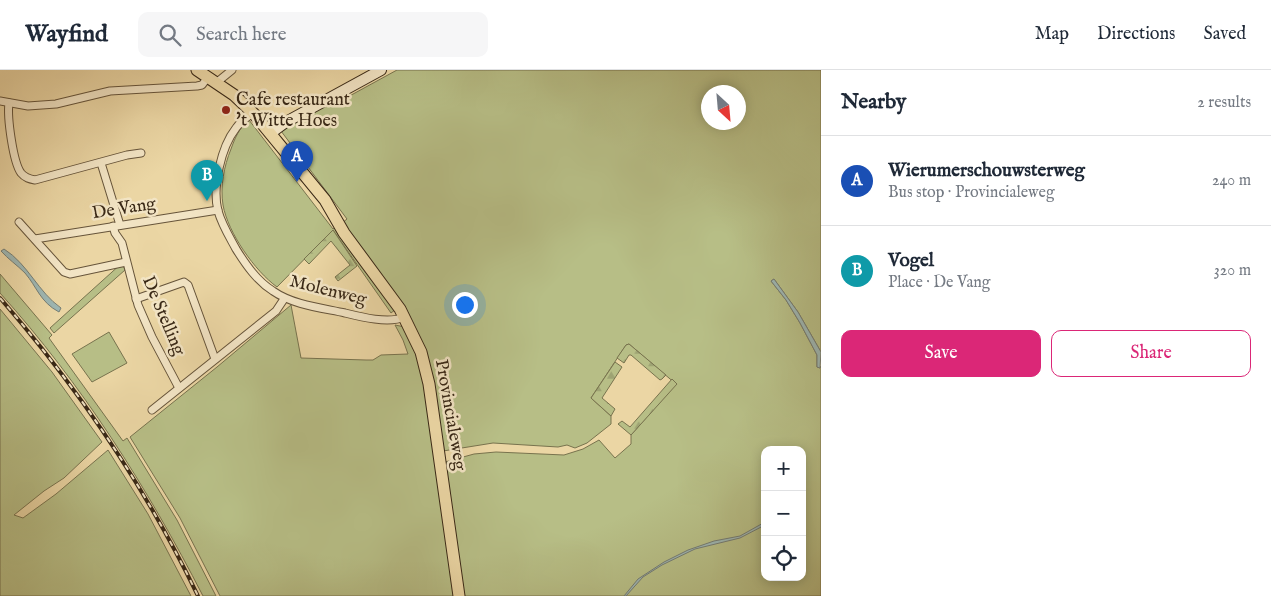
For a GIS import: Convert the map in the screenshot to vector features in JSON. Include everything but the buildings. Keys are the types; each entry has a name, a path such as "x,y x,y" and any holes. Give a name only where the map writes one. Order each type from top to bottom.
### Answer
{"main road":[{"name":"Provincialeweg","path":"198,70 234,95 271,133 309,183 327,214 344,233 404,316 421,352 429,384 459,596"}],"street":[{"path":"0,100 28,106 56,104 110,91 197,86 232,70"},
{"path":"271,133 286,122 381,70"},
{"path":"9,103 8,113 14,151 21,173 27,178 35,180 141,153"},
{"name":"Molenweg","path":"253,113 236,127 224,150 218,172 216,192 218,210 225,229 242,258 258,279 284,298 365,317 392,320 404,316"},
{"name":"De Stelling","path":"101,163 117,226 115,233 122,243 136,299 152,337 180,388"},
{"name":"De Vang","path":"35,240 218,210"},
{"path":"19,222 64,272 70,274 126,262"},
{"path":"136,299 184,282 188,285 215,359"},
{"path":"152,410 276,311 284,298"}],"green space":[{"path":"397,70 821,70 821,352 798,312 774,279 771,281 786,300 800,323 817,355 817,367 820,368 821,366 821,596 463,596 445,462 474,454 496,452 564,455 583,449 599,440 615,458 631,444 631,435 676,384 629,344 626,345 591,398 611,416 611,424 587,443 575,448 567,445 558,447 493,443 443,451 431,372 342,223 347,219 281,131 323,105 333,105"},
{"path":"249,120 333,229 336,227 396,309 391,313 333,230 277,287 252,261 230,227 223,205 222,191 225,169 236,137"},
{"path":"333,230 357,266 338,281 335,277 350,265 331,241 309,264 304,259"},
{"path":"122,263 125,270 54,333 50,328"},
{"path":"0,274 52,335 49,338 123,441 127,438 177,520 216,596 203,596 159,515 111,438 58,363 0,293"},
{"path":"291,305 301,358 373,360 381,355 408,354 395,325 405,327 413,344 422,375 456,596 220,596 180,518 130,437"},
{"path":"0,309 52,372 102,442 64,478 14,515 23,518 56,494 108,450 148,514 191,596 0,596"},
{"path":"109,332 127,363 92,382 72,354"},
{"path":"629,344 666,375 660,380 631,355 629,355 624,363 617,358 626,345"},
{"path":"615,362 622,367 602,398 615,409 611,416 591,398"},
{"path":"672,379 677,384 631,435 618,424 622,421 630,427"}],"water":[{"path":"4,249 20,262 46,294 61,308 59,312 47,304 25,273 1,251"},
{"path":"774,279 798,312 821,352 820,368 817,367 817,355 800,323 786,300 771,281"},
{"path":"761,524 761,527 740,538 695,549 662,565 643,577 624,596 638,579 664,562 688,550 714,541 740,536"}],"railway":[{"path":"0,298 57,368 109,441 156,517 198,596"}],"place":[{"name":"Cafe restaurant 't Witte Hoes","path":"226,110"},
{"name":"Wierumerschouwsterweg","path":"297,182"},
{"name":"Vogel","path":"207,201"}]}
